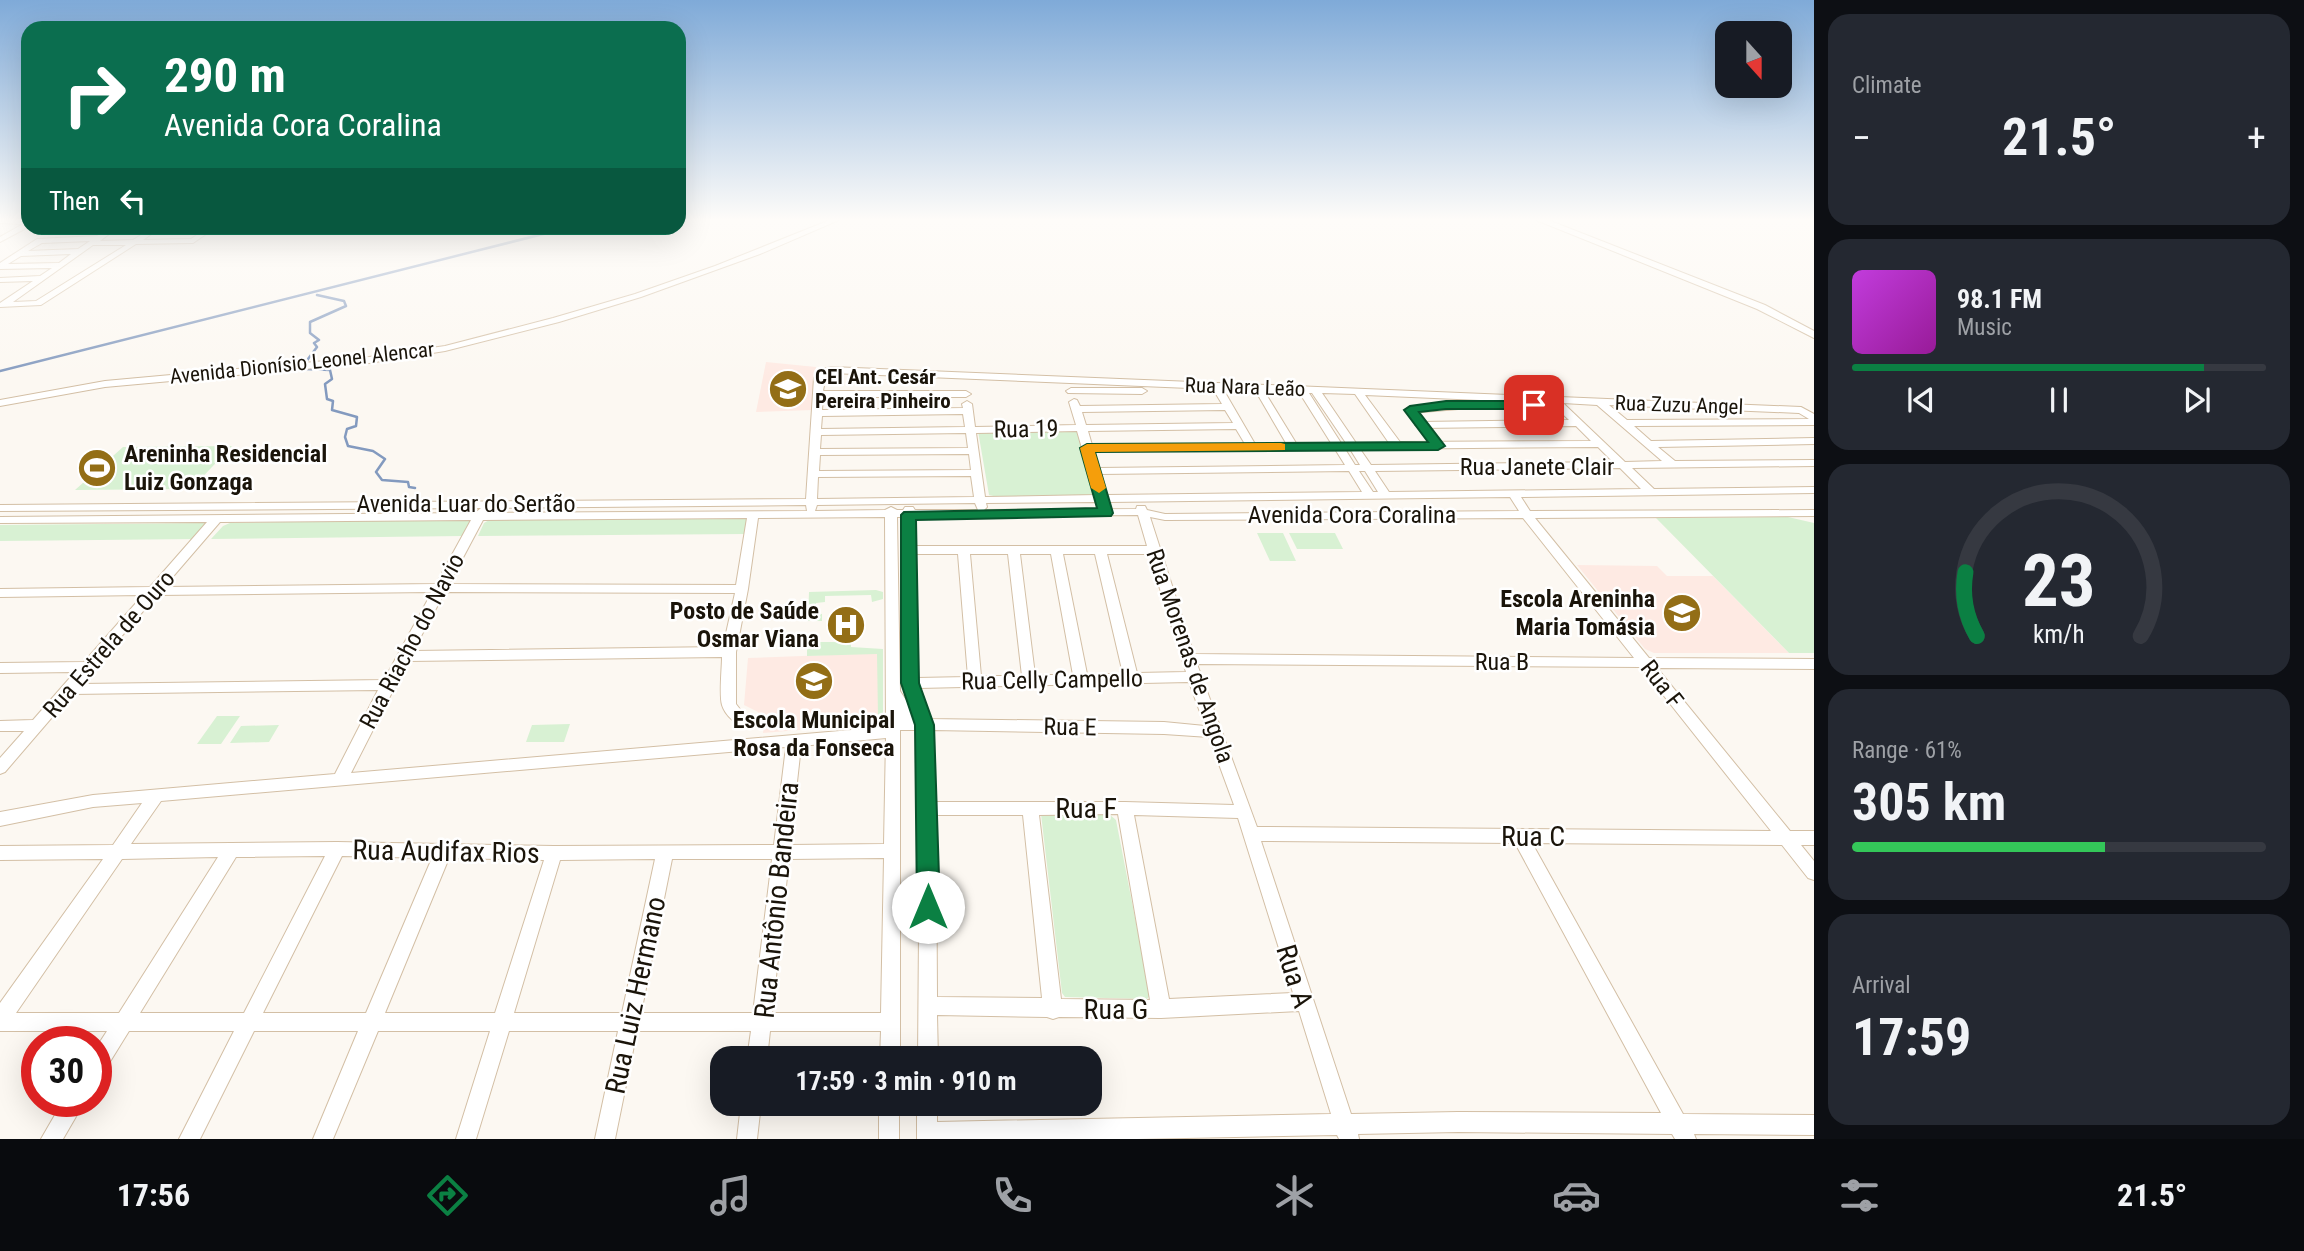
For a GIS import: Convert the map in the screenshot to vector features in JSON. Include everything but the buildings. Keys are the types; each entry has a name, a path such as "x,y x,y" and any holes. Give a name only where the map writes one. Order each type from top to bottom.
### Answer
{"street":[{"path":"2,304 51,273"},
{"path":"2,304 38,303 85,273"},
{"name":"Avenida Dionísio Leonel Alencar","path":"0,402 86,386 383,358 441,350 635,298 705,273"},
{"path":"1682,273 1700,280"},
{"path":"1683,273 1814,333"},
{"path":"0,280 44,278"},
{"path":"0,294 51,295"},
{"name":"Rua Nara Leão","path":"818,394 821,375 949,374 1070,385 1258,388 1541,399"},
{"path":"965,375 967,411 983,514"},
{"path":"1070,385 1105,513"},
{"path":"1258,388 1293,447"},
{"path":"1218,389 1252,447"},
{"path":"1302,390 1369,495"},
{"path":"1315,390 1386,495"},
{"path":"1359,392 1396,446"},
{"path":"811,509 818,394 966,394"},
{"path":"1398,394 1438,446"},
{"name":"Rua Zuzu Angel","path":"1541,399 1557,402 1801,410 1814,420"},
{"path":"1410,410 1461,405 1557,402 1651,492"},
{"path":"1600,402 1674,466"},
{"path":"1076,410 1229,407"},
{"path":"1801,410 1814,410"},
{"path":"818,413 967,411"},
{"path":"1625,423 1814,420"},
{"path":"1420,425 1579,423"},
{"name":"Rua 19","path":"816,432 1240,426"},
{"path":"1649,443 1814,441"},
{"path":"1087,448 1602,444"},
{"path":"816,452 973,451"},
{"name":"Rua Janete Clair","path":"1092,471 1814,463"},
{"path":"814,474 976,473"},
{"name":"Avenida Cora Coralina","path":"891,508 983,514 1105,513 1140,505 1369,495 1814,490"},
{"name":"Rua F","path":"1513,493 1526,514 1814,873"},
{"name":"Avenida Cora Coralina","path":"909,508 981,500 1102,499 1140,505 1165,517 1814,513"},
{"name":"Rua Morenas de Angola","path":"1140,505 1194,677 1244,812"},
{"name":"Avenida Luar do Sertão","path":"0,508 891,508"},
{"path":"890,1046 893,728 891,508"},
{"path":"909,508 910,683 924,725 928,809 928,1046"},
{"name":"Avenida Luar do Sertão","path":"0,520 217,518 483,510 753,515 811,509"},
{"name":"Rua Riacho do Navio","path":"340,780 403,656 483,510"},
{"path":"1797,513 1814,520"},
{"path":"742,722 729,705 729,652 743,589 753,515"},
{"name":"Rua Estrela de Ouro","path":"0,768 217,518"},
{"path":"910,550 1154,550"},
{"path":"964,550 975,682"},
{"path":"1014,550 1029,680"},
{"path":"1056,550 1081,679"},
{"path":"1100,550 1131,678"},
{"path":"0,593 440,588 743,589"},
{"path":"403,656 729,652"},
{"name":"Rua B","path":"1189,659 1814,664"},
{"path":"0,668 90,667"},
{"name":"Rua Celly Campello","path":"910,683 1194,677"},
{"path":"71,689 388,685"},
{"path":"892,690 904,710 924,725"},
{"path":"0,726 39,725"},
{"name":"Rua E","path":"0,819 93,801 793,742 924,725 1164,728 1216,732"},
{"name":"Rua Antônio Bandeira","path":"759,1046 793,742"},
{"path":"0,1020 156,796"},
{"path":"1030,808 1053,1010"},
{"path":"1125,808 1161,1009"},
{"name":"Rua F","path":"928,809 1125,808 1244,812"},
{"name":"Rua A","path":"1244,812 1347,1132"},
{"name":"Rua C","path":"1251,834 1814,838"},
{"path":"1520,836 1682,1131"},
{"path":"189,1139 337,849"},
{"name":"Rua Audifax Rios","path":"2,855 337,849 554,853 891,851"},
{"path":"323,1139 444,850"},
{"path":"112,1040 231,851"},
{"name":"Rua Luiz Hermano","path":"605,1139 665,852"},
{"path":"466,1139 554,853"},
{"name":"Rua G","path":"929,1006 1053,1010 1161,1009 1303,1002"},
{"path":"0,1020 891,1022"},
{"path":"747,1139 750,1116"},
{"path":"888,1139 889,1116"},
{"path":"927,1116 927,1136 1347,1132 1458,1122 1682,1131 1814,1125"},
{"path":"51,1139 65,1117"}],"shaded area":[{"name":"CEI Ant. Cesár Pereira Pinheiro","path":"766,362 816,367 813,410 756,412"},
{"name":"Escola Areninha Maria Tomásia","path":"1577,565 1657,566 1667,576 1713,576 1789,653 1654,653 1645,649"},
{"name":"Escola Municipal Rosa da Fonseca","path":"883,653 883,723 763,733 764,723 760,722 758,712 744,705 748,658"}],"green space":[{"path":"1078,430 1095,496 989,495 978,431"},
{"path":"232,446 191,489 75,490 123,447"},
{"path":"1788,517 1814,523 1814,653 1789,653 1656,518"},
{"path":"749,518 747,534 478,536 484,523 491,519"},
{"path":"469,519 471,522 463,536 211,539 223,526 230,523"},
{"path":"207,523 197,539 0,541 0,525"},
{"path":"1257,533 1283,533 1296,561 1270,561"},
{"path":"1289,533 1335,533 1343,549 1297,549"},
{"path":"809,592 883,592 883,599 872,602 871,595 825,596 825,602 816,603 815,613 822,614 822,621 808,621"},
{"path":"807,642 851,642 851,647 883,649 883,723 830,727 831,719 878,717 877,654 807,656"},
{"path":"217,716 240,716 221,744 197,744"},
{"path":"570,724 564,742 526,742 532,725"},
{"path":"279,725 269,742 230,743 241,726"},
{"path":"1041,814 1109,814 1116,820 1150,995 1147,999 1065,997 1062,993"}],"waterway":[{"path":"0,371 388,273"},
{"path":"305,363 317,347 314,343 319,340 310,333 310,322 346,306 344,301 317,295"},
{"path":"306,369 330,370 332,379 325,384 327,399 333,401 332,410 357,417 356,426 347,429 345,437 348,446 373,451 385,459 376,472 382,480 408,482 409,487 415,488"}],"slow traffic":[{"path":"1099,488 1087,448 1281,447"}],"place":[{"name":"CEI Ant. Cesár Pereira Pinheiro","path":"788,389"},
{"name":"Areninha Residencial Luiz Gonzaga","path":"97,468"},
{"name":"Escola Areninha Maria Tomásia","path":"1682,613"},
{"name":"Posto de Saúde Osmar Viana","path":"846,625"},
{"name":"Escola Municipal Rosa da Fonseca","path":"814,681"}],"route":[{"path":"928,907 928,809 924,725 910,683 909,515 1105,513 1087,448 1438,446 1410,410 1446,405 1534,405"}]}
